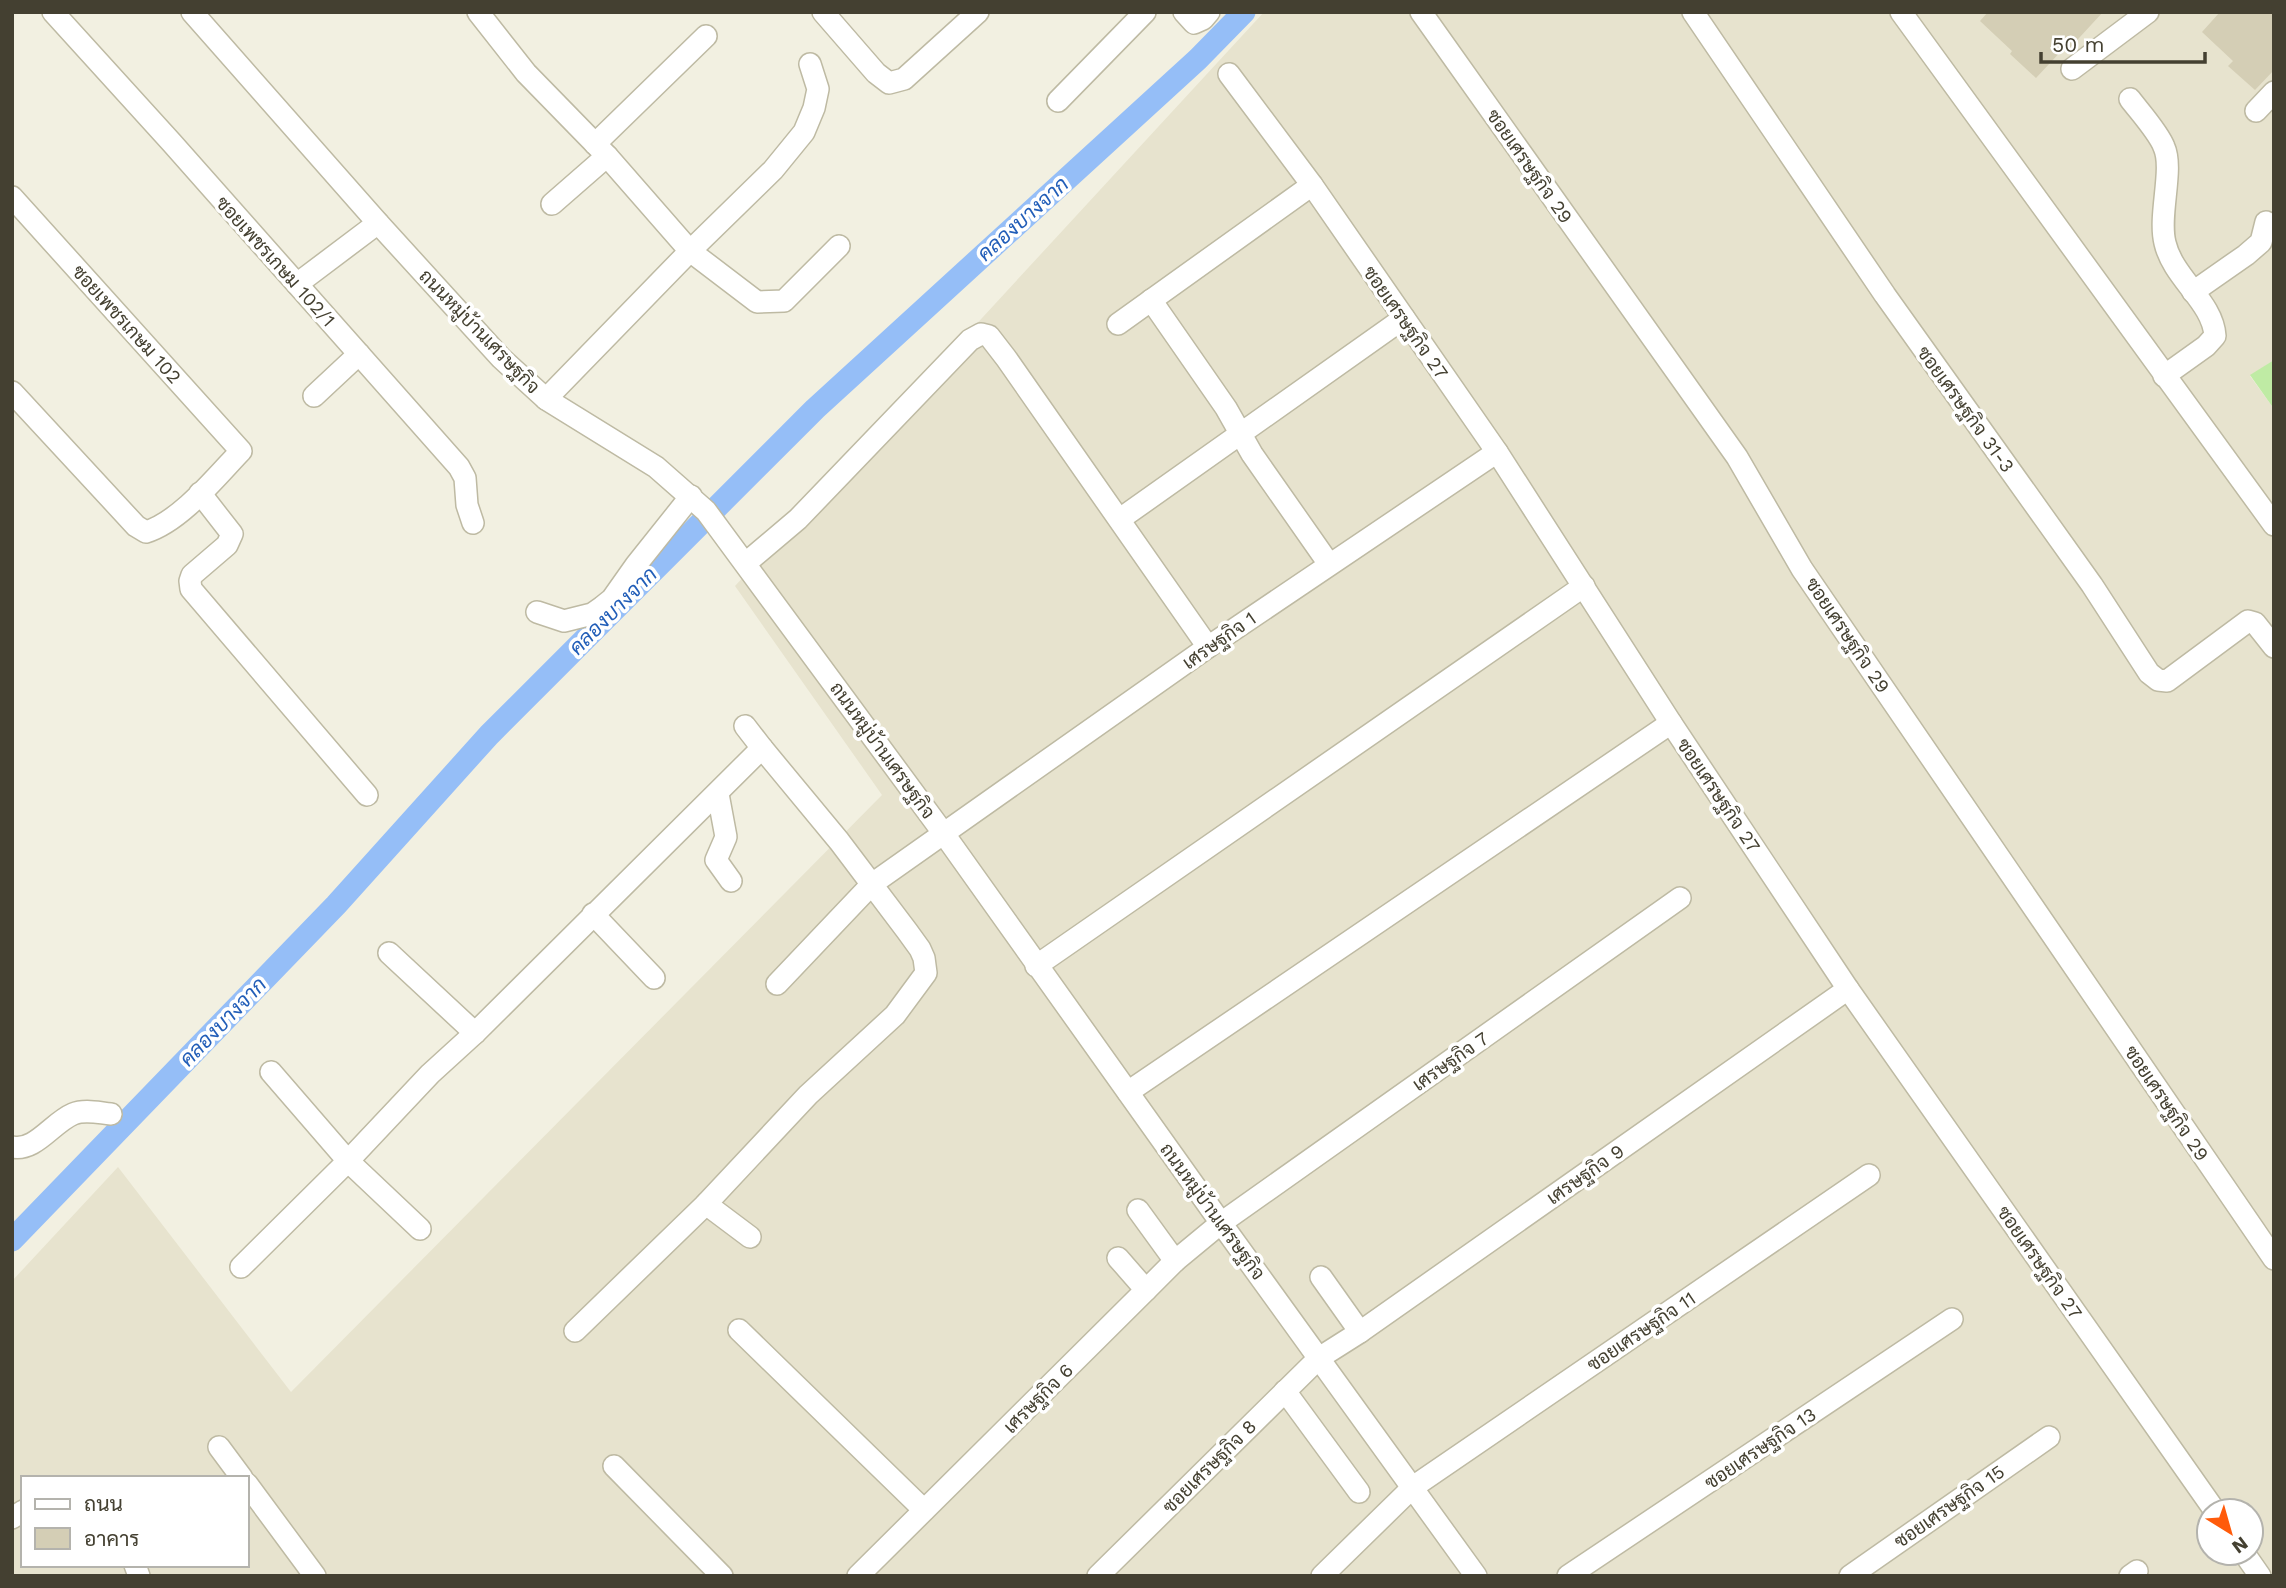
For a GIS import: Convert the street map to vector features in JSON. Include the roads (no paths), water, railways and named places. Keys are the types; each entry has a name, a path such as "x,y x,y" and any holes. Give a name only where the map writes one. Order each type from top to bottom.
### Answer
{"street":[{"name":"ซอยเพชรเกษม 102/1","path":"53,12 459,467 465,478 467,505 473,523"},
{"name":"ถนนหมู่บ้านเศรษฐกิจ","path":"192,12 501,358 546,399 656,467 706,511 944,834 1476,1576"},
{"path":"478,12 526,73 601,150 690,251 757,302 784,301 839,246"},
{"path":"823,12 876,73 889,83 904,79 978,12"},
{"path":"1058,101 1145,12"},
{"path":"1184,12 1194,23 1209,12"},
{"name":"ซอยเศรษฐกิจ 29","path":"1421,12 1737,457 1802,569 2274,1259"},
{"name":"ซอยเศรษฐกิจ 31-3","path":"1693,12 1885,295 2092,585 2149,673 2158,680 2167,681 2248,621 2255,623 2274,648"},
{"path":"1901,12 2274,525"},
{"path":"2071,68 2148,12"},
{"path":"552,204 706,36"},
{"path":"546,399 773,170 804,132 818,89 810,64"},
{"name":"ซอยเศรษฐกิจ 27","path":"1229,74 1312,185 1497,452 1671,723 1848,989 2205,1497"},
{"path":"2256,111 2274,92"},
{"path":"2130,99 2165,147 2167,169 2162,205 2165,243 2181,278 2213,321 2215,336 2206,346 2164,376"},
{"path":"1118,324 1312,185"},
{"name":"ซอยเพชรเกษม 102","path":"12,197 242,451 200,493"},
{"path":"2193,292 2261,242 2266,222"},
{"path":"297,285 378,223"},
{"path":"1151,300 1226,408 1252,454 1329,564"},
{"path":"1119,519 1404,318"},
{"path":"746,563 798,519 970,340 981,334 989,336 1006,358 1208,647"},
{"path":"314,396 359,354"},
{"path":"12,392 140,530 146,532 167,521 200,493 232,534 227,545 192,575 191,589 367,795"},
{"name":"เศรษฐกิจ 1","path":"777,984 872,884 1208,647 1497,452"},
{"path":"537,612 564,621 592,614 602,607 612,599 635,565 691,496"},
{"path":"1037,966 1584,586"},
{"path":"1128,1092 1671,723"},
{"path":"575,1331 706,1204 808,1096 895,1015 926,973 920,948 839,841 745,726"},
{"path":"241,1267 348,1161 430,1074 475,1033 762,748"},
{"path":"718,794 726,837 716,860 731,881"},
{"name":"เศรษฐกิจ 7","path":"1221,1223 1680,898"},
{"path":"593,914 654,978"},
{"path":"389,953 475,1033"},
{"name":"เศรษฐกิจ 9","path":"1320,1357 1360,1332 1848,989"},
{"path":"271,1072 348,1161 420,1229"},
{"path":"12,1147 28,1147 72,1115 88,1111 111,1114"},
{"name":"ซอยเศรษฐกิจ 11","path":"1322,1576 1413,1487 1869,1175"},
{"path":"706,1204 750,1237"},
{"path":"1138,1210 1175,1262"},
{"name":"เศรษฐกิจ 6","path":"858,1576 1146,1290 1221,1223"},
{"path":"1118,1258 1146,1290"},
{"path":"1321,1277 1360,1332"},
{"name":"ซอยเศรษฐกิจ 13","path":"1568,1576 1952,1319"},
{"path":"739,1330 924,1510"},
{"name":"ซอยเศรษฐกิจ 8","path":"1098,1576 1320,1357"},
{"path":"1285,1391 1359,1492"},
{"name":"ซอยเศรษฐกิจ 15","path":"1850,1576 2049,1437"},
{"path":"219,1447 241,1476"},
{"path":"614,1466 722,1576"},
{"path":"248,1485 315,1576"}],"waterway":[{"name":"คลองบางจาก","path":"12,1240 336,905 489,735 815,409 1198,59 1244,12"}]}
